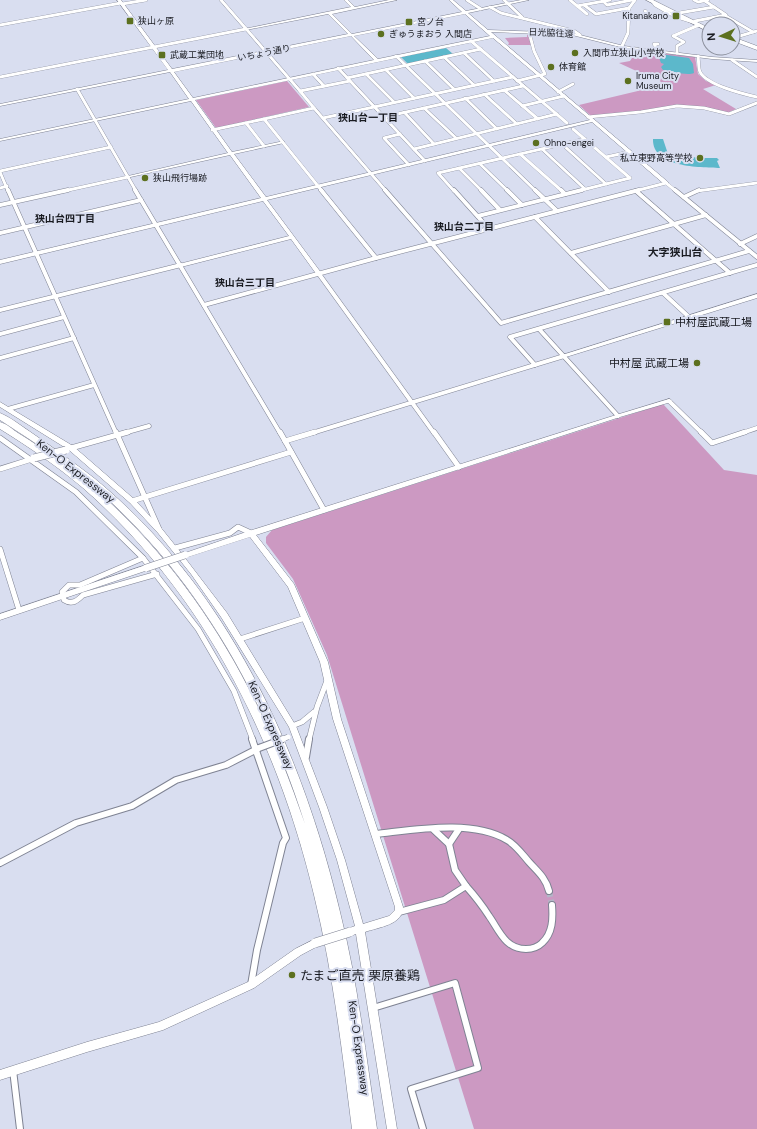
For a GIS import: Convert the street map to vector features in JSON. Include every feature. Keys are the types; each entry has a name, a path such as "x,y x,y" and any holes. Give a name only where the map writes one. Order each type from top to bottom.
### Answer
{"highway":[{"path":"652,1 679,13 696,23"},
{"path":"652,1 701,25"},
{"path":"741,43 757,50"},
{"name":"Ken-O Expressway","path":"0,416 66,460 94,483 135,522 169,558 201,600 236,653 250,679 274,729 293,774 326,874 350,988 371,1129"},
{"name":"Ken-O Expressway","path":"0,425 60,465 87,487 134,531 161,562 194,605 212,631 242,682 281,770 315,877 334,961 342,1007 358,1129"}],"street":[{"path":"0,24 120,2 146,0"},
{"path":"221,0 501,323 749,251"},
{"path":"346,0 354,8"},
{"path":"0,77 395,0"},
{"path":"450,0 666,183 757,257"},
{"path":"467,0 481,9"},
{"path":"504,0 523,18"},
{"name":"いちょう通り","path":"0,105 526,0"},
{"path":"570,0 587,14"},
{"path":"577,6 610,0"},
{"path":"603,1 607,4 633,0"},
{"path":"622,46 628,33 629,8 633,0"},
{"path":"694,0 698,2 709,0"},
{"path":"652,1 655,5 667,12 696,23"},
{"path":"705,1 726,15 724,16"},
{"path":"120,2 459,467"},
{"path":"584,5 596,14 629,8"},
{"path":"679,13 714,7"},
{"path":"490,8 574,31 580,35"},
{"path":"645,11 656,17 667,12"},
{"path":"329,13 377,60"},
{"path":"677,54 677,46 684,42 673,36 701,22"},
{"path":"741,25 755,32"},
{"name":"日光脇往還","path":"487,31 580,35 622,46 677,54 757,62"},
{"path":"517,81 545,74 534,50 529,32"},
{"path":"741,36 755,32"},
{"path":"0,140 494,36"},
{"path":"471,41 567,123"},
{"path":"658,44 654,44 658,51"},
{"path":"300,91 366,74 480,49"},
{"path":"464,53 494,80"},
{"path":"396,56 557,211"},
{"path":"698,56 700,70 708,79 737,92 757,96"},
{"path":"444,57 474,85"},
{"path":"732,60 743,69 757,77"},
{"path":"425,61 454,89"},
{"path":"338,68 425,161"},
{"path":"386,70 414,98"},
{"path":"313,74 324,86"},
{"path":"366,74 394,102"},
{"path":"322,118 513,77"},
{"path":"558,92 573,84"},
{"path":"384,117 523,86"},
{"path":"77,89 155,225 181,265 324,510"},
{"path":"504,90 538,119"},
{"path":"484,94 517,124"},
{"path":"522,106 564,96"},
{"path":"465,98 498,129"},
{"path":"0,262 489,146 590,119 677,106 704,108 727,114 757,103"},
{"path":"212,130 314,108"},
{"path":"424,108 456,138"},
{"path":"404,112 434,144"},
{"path":"414,149 557,114"},
{"path":"264,119 376,258"},
{"path":"246,123 264,146"},
{"path":"478,216 630,178 573,129"},
{"path":"400,134 384,138 409,165"},
{"path":"489,229 438,174 585,139"},
{"path":"0,205 282,142"},
{"path":"562,144 606,184"},
{"path":"111,147 0,171 160,531"},
{"path":"542,149 585,189"},
{"path":"606,157 629,152"},
{"path":"520,154 564,194"},
{"path":"480,164 522,205"},
{"path":"459,168 500,210"},
{"path":"204,305 376,258 666,183"},
{"path":"684,197 699,190 757,183"},
{"path":"0,188 7,186"},
{"path":"636,191 730,273"},
{"path":"0,233 141,200"},
{"path":"571,253 706,215"},
{"path":"534,217 609,292"},
{"path":"740,244 757,236"},
{"path":"0,310 291,237"},
{"path":"535,365 510,337 757,265"},
{"path":"663,293 688,317"},
{"path":"285,441 757,296"},
{"path":"0,334 64,317"},
{"path":"539,329 618,416"},
{"path":"0,358 74,338"},
{"path":"8,408 94,385"},
{"path":"0,617 251,533 669,401 712,444 757,428"},
{"path":"0,404 68,449 132,501 175,548 240,638 306,757 341,860 360,928 392,1129"},
{"path":"0,469 150,426"},
{"path":"0,438 33,459 76,492 143,558 157,574 198,629 234,691 258,748 286,838 283,843 257,950 251,985"},
{"path":"132,501 291,452"},
{"path":"175,548 230,533 238,527 251,533 291,586 324,662 337,719 399,907 399,912"},
{"path":"0,549 19,610"},
{"path":"143,558 80,585 69,585 62,592 62,597 66,602 74,603 83,595 157,574"},
{"path":"240,638 305,618"},
{"path":"306,757 314,712 320,692 328,677"},
{"path":"0,863 92,816 132,806 176,780 226,765 292,732 314,712"},
{"path":"375,834 459,829 486,832 506,839 545,877 549,891"},
{"path":"449,844 459,829"},
{"path":"434,830 449,844 455,870 466,886 480,901 506,942 516,948 533,949 544,942 550,932 553,921 552,905"},
{"path":"0,1075 87,1047 160,1026 251,985 298,952 315,943 392,919 399,912 444,900 466,886"},
{"path":"373,1008 455,983 478,1068 411,1088 423,1129"},
{"path":"13,1070 20,1129"}],"shaded area":[{"path":"527,35 531,45 508,45 509,43 505,38 527,37"},
{"path":"637,50 695,57 698,74 706,81 716,85 703,89 736,109 727,113 704,108 677,105 640,112 591,116 579,105 663,85 657,77 645,75 619,63 630,61"},
{"path":"287,81 309,107 216,128 196,100"},
{"path":"663,404 724,470 757,475 757,1129 474,1129 327,655 293,579 266,543 266,537 272,530"}],"water":[{"path":"446,48 453,54 408,64 401,57"},
{"path":"658,55 689,58 693,64 694,73 683,74 663,70 661,67 664,64 661,63"},
{"path":"653,139 663,139 668,154 700,158 717,158 719,160 717,161 720,168 690,166 668,161 660,156 655,149"}],"tunnel":[{"path":"549,891 552,905"}],"place":[{"name":"Kitanakano","path":"676,16"},
{"name":"狭山ヶ原","path":"130,21"},
{"name":"宮ノ台","path":"409,22"},
{"name":"ぎゅうまおう 入間店","path":"381,34"},
{"name":"入間市立狭山小学校","path":"575,53"},
{"name":"武蔵工業団地","path":"162,55"},
{"name":"体育館","path":"551,67"},
{"name":"Iruma City Museum","path":"628,81"},
{"name":"Ohno-engei","path":"536,143"},
{"name":"私立東野高等学校","path":"700,158"},
{"name":"狭山飛行場跡","path":"145,178"},
{"name":"中村屋武蔵工場","path":"667,322"},
{"name":"中村屋 武蔵工場","path":"697,363"},
{"name":"たまご直売 栗原養鶏","path":"292,975"}],"district":[{"name":"狭山台一丁目","path":"368,117"},
{"name":"狭山台四丁目","path":"65,218"},
{"name":"狭山台二丁目","path":"464,226"},
{"name":"大字狭山台","path":"675,252"},
{"name":"狭山台三丁目","path":"245,282"}]}
